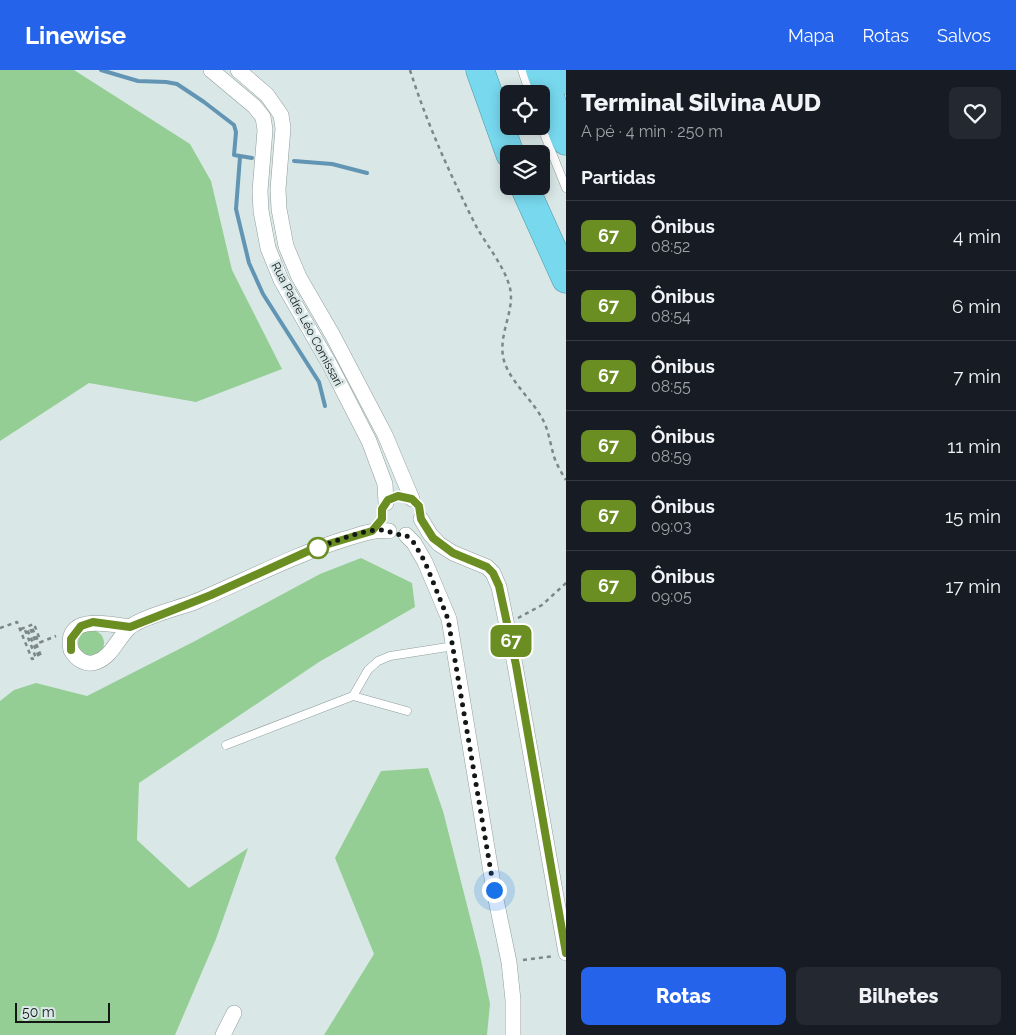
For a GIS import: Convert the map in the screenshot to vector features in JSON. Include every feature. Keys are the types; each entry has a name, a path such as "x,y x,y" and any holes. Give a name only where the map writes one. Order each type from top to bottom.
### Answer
{"highway":[{"path":"480,70 507,145"},
{"path":"540,70 566,141"},
{"path":"562,70 566,80"},
{"path":"528,195 566,280"}],"street":[{"name":"Rua Padre Léo Comissari","path":"211,70 254,106 263,117 265,125 261,211 268,248 281,280 320,348 368,441 386,484 386,503"},
{"name":"Rua Padre Léo Comissari","path":"238,70 266,95 281,115 283,123 279,209 286,246 299,278 332,334 385,435 412,499"},
{"path":"130,627 203,598 315,548 381,527 395,534 406,535 416,529 421,519 421,510 412,499 398,496 386,503 382,509 381,527"},
{"path":"421,519 439,544 453,553 482,564 493,573 499,586 507,623 561,955"},
{"path":"406,535 419,551 438,590 448,619 454,646 494,890 509,962 513,1000 513,1035"},
{"path":"223,1035 234,1014"}],"lane":[{"path":"522,70 527,85"},
{"path":"545,135 566,188"},
{"path":"353,696 368,670 390,656 454,646"},
{"path":"226,746 353,696 407,711"}],"path":[{"path":"410,70 435,139 455,184 510,289 510,303 504,329 503,356 522,392 537,409 544,421 553,455 566,480"},
{"path":"507,623 542,605 566,583"},
{"path":"0,628 17,622 32,659 36,658 25,630 27,629 38,657 41,656 30,628 32,628 38,643 56,636"},
{"path":"20,629 34,624 41,642"},
{"path":"509,962 561,955"}],"green space":[{"path":"0,70 74,70 190,144 211,181 232,270 282,369 196,402 89,383 0,441"},
{"path":"361,558 412,583 415,607 319,662 139,783 137,840 189,888 248,848 216,939 175,1035 0,1035 0,701 14,690 36,683 87,696 320,574"},
{"path":"91,630 100,634 104,643 100,652 91,656 82,652 78,643 82,634"},
{"path":"428,768 443,811 481,960 490,1004 487,1035 324,1035 374,954 335,858 381,771"}],"waterway":[{"path":"101,70 138,81 177,84 234,125 236,132 234,155 252,158"},
{"path":"240,157 236,209 249,263 263,294 319,382 325,406"},
{"path":"294,161 332,164 367,173"}],"bus line":[{"name":"67","path":"71,650 71,639 76,630 81,626 93,622 130,627 144,620 195,602 315,548 372,531 382,519 382,509 388,500 398,496 406,496 412,499 421,510 421,519 426,528 439,544 453,553 487,567 493,573 499,586 516,665 566,953"}],"route":[{"path":"318,548 315,548 372,531 385,530 399,535 406,535 411,539 425,562 444,605 454,646 494,890"}]}
